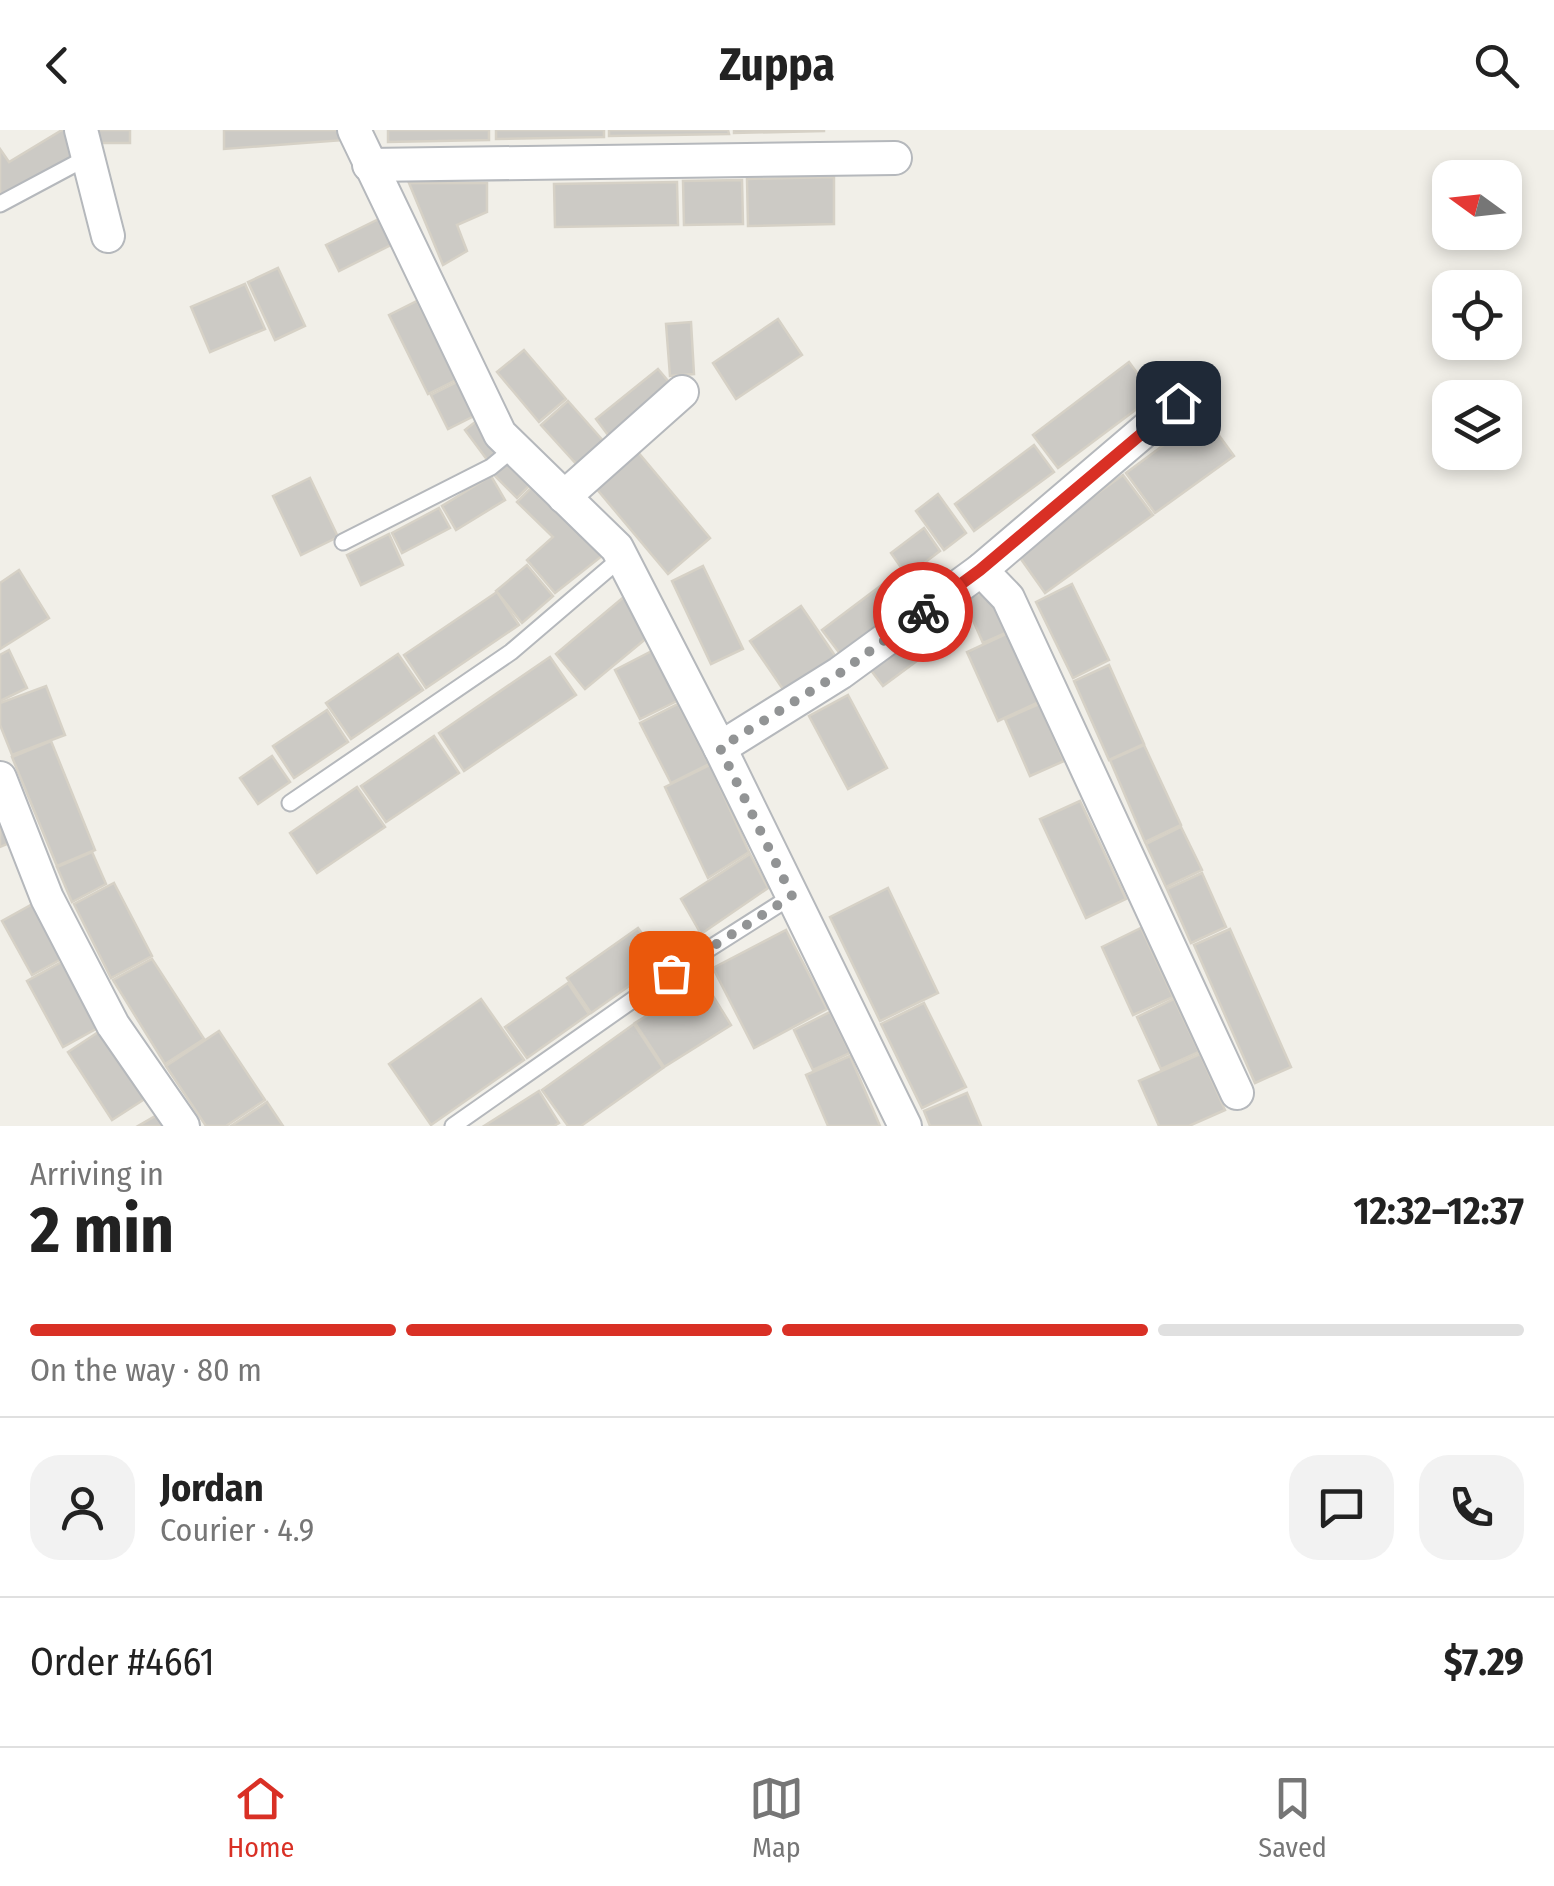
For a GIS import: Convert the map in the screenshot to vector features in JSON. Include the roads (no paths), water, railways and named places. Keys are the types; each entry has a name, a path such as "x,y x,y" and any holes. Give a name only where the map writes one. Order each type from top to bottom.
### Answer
{"street":[{"path":"354,130 500,434 622,558 905,1126"},
{"path":"84,144 108,236"},
{"path":"368,165 895,158"},
{"path":"564,497 682,392"},
{"path":"720,748 840,673 980,570 1178,403"},
{"path":"980,570 1008,598 1237,1093"},
{"path":"0,778 46,898 113,1025 183,1126"}],"lane":[{"path":"0,204 84,144"},
{"path":"343,542 490,468 514,448"},
{"path":"290,803 511,652 622,558"},
{"path":"453,1126 671,973 792,896"}]}
